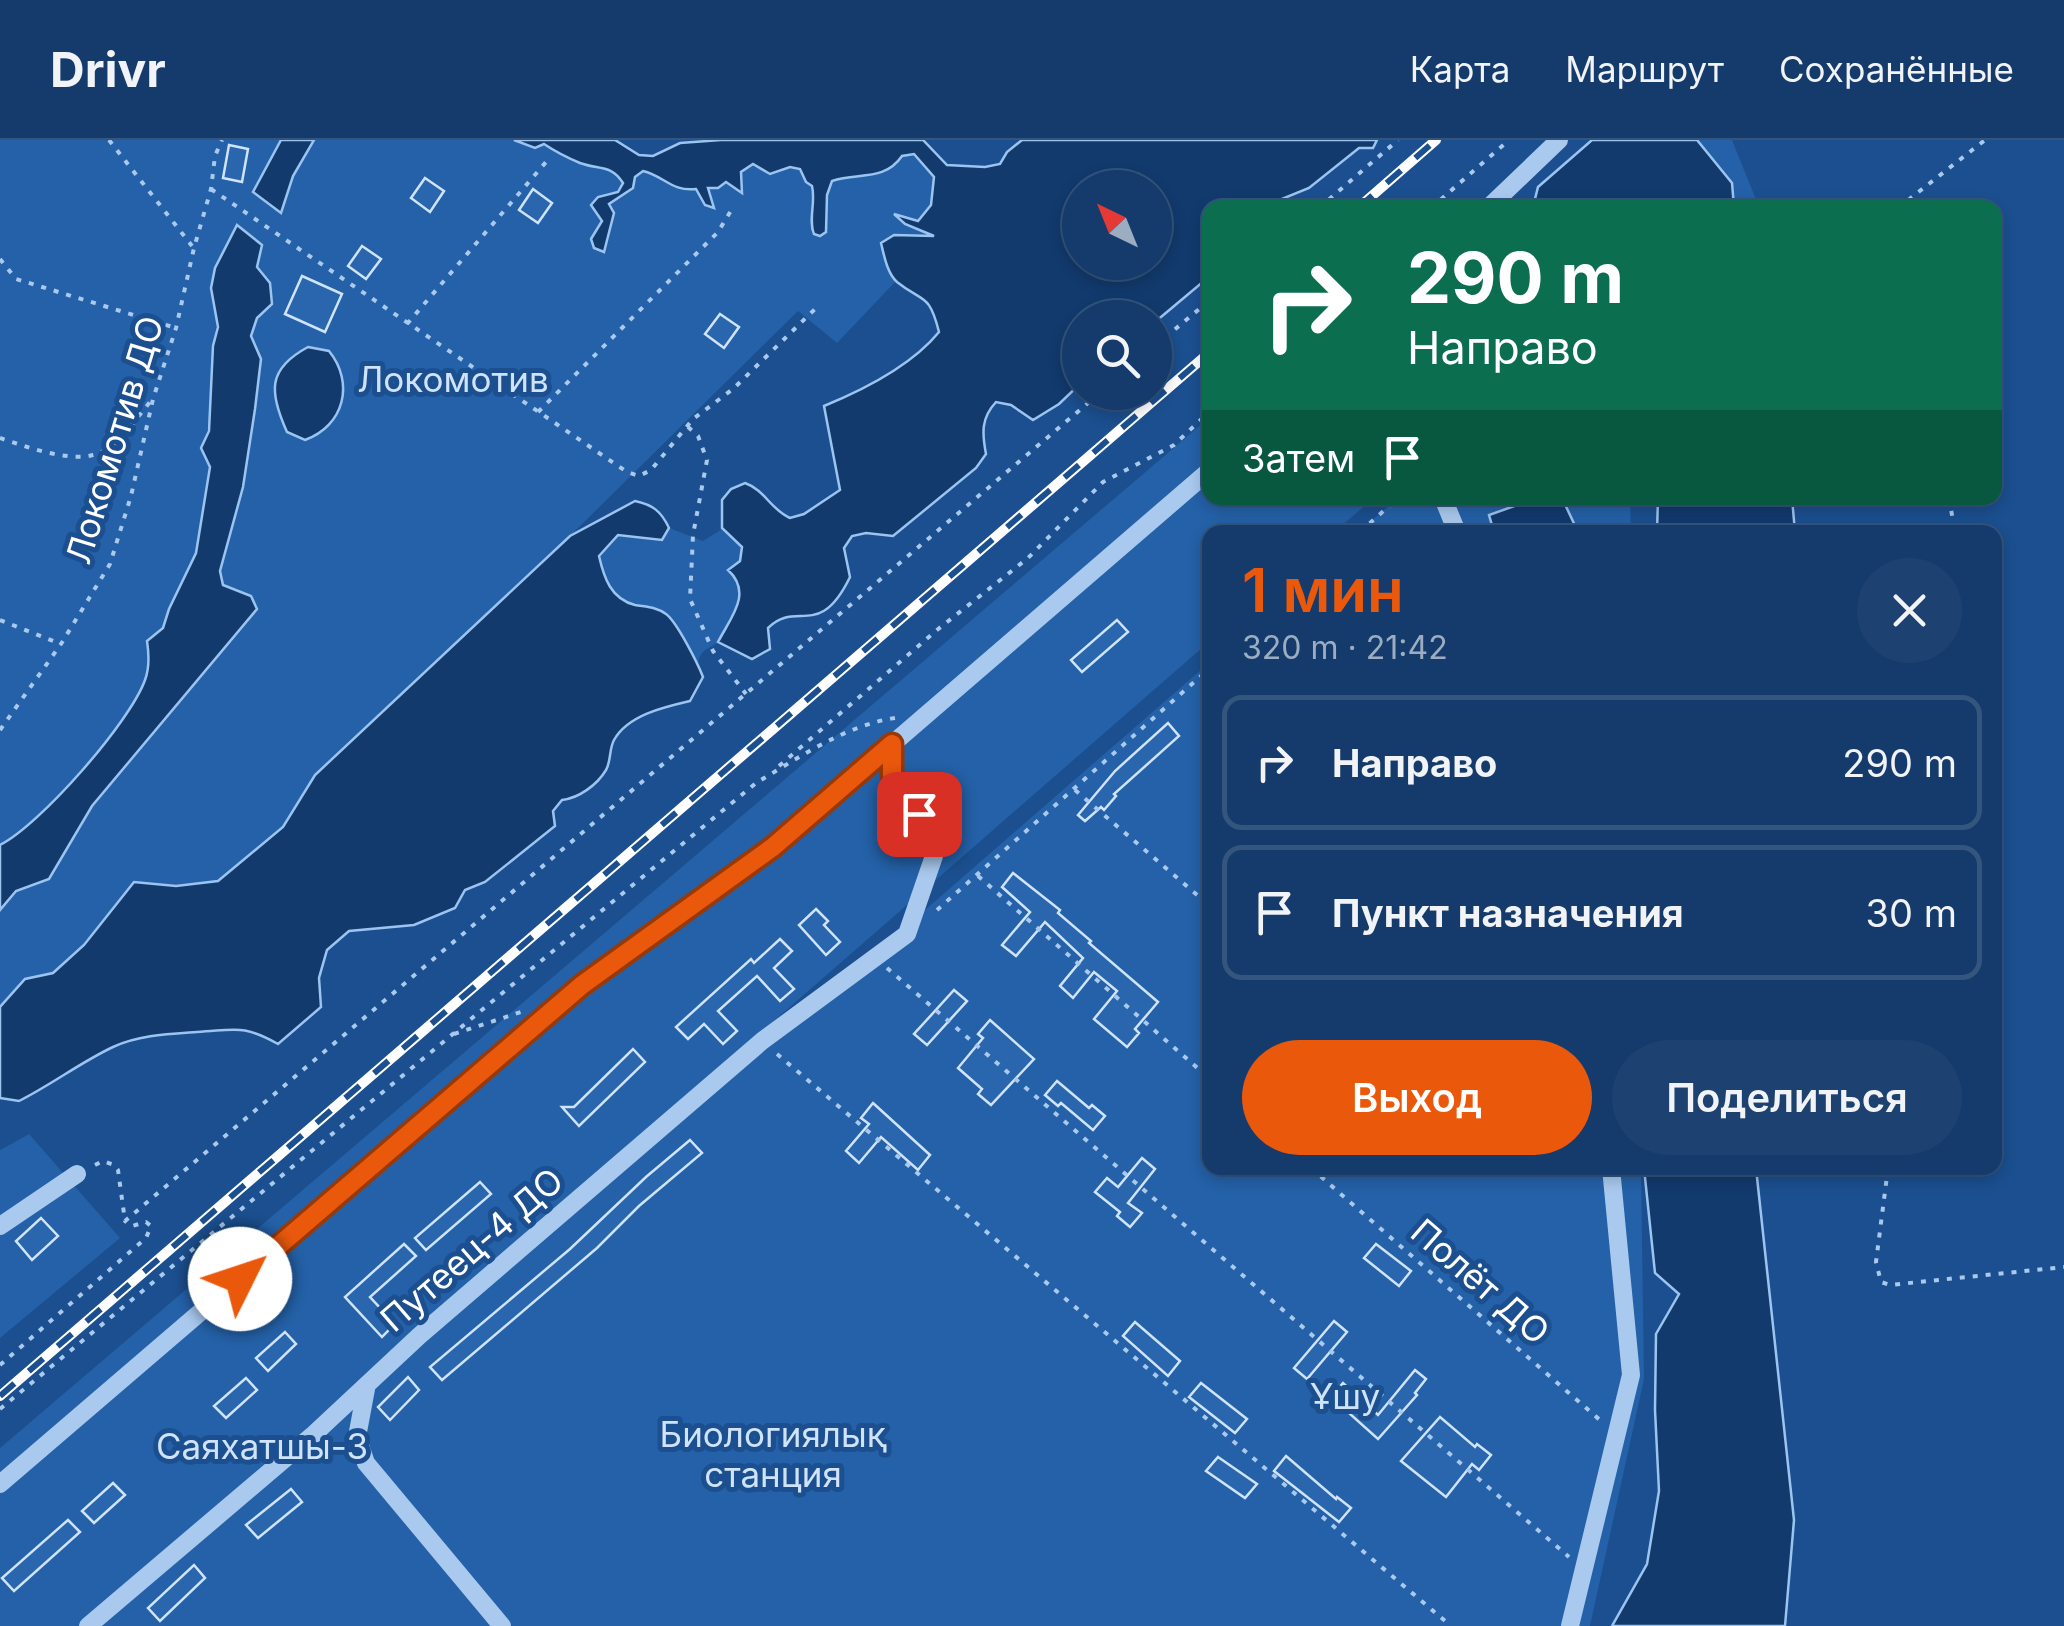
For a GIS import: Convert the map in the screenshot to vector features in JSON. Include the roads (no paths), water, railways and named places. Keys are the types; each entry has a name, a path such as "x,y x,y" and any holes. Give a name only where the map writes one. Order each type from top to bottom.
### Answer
{"street":[{"path":"1496,200 1559,140"},
{"path":"0,1484 582,985 773,847 1202,477"},
{"name":"Путеец-4 ДО","path":"88,1626 762,1041 907,934 934,856 919,814 892,775 892,744"},
{"path":"0,1226 77,1174"},
{"path":"1570,1626 1631,1375 1612,1175"},
{"path":"366,1387 356,1437 366,1463 502,1626"}],"railway":[{"path":"1367,200 1436,140"},
{"path":"0,1396 1202,359"}],"park label":[{"name":"Локомотив","path":"453,380"},
{"name":"Ұшу","path":"1345,1397"},
{"name":"Саяхатшы-3","path":"262,1447"},
{"name":"Биологиялық станция","path":"773,1455"}]}
